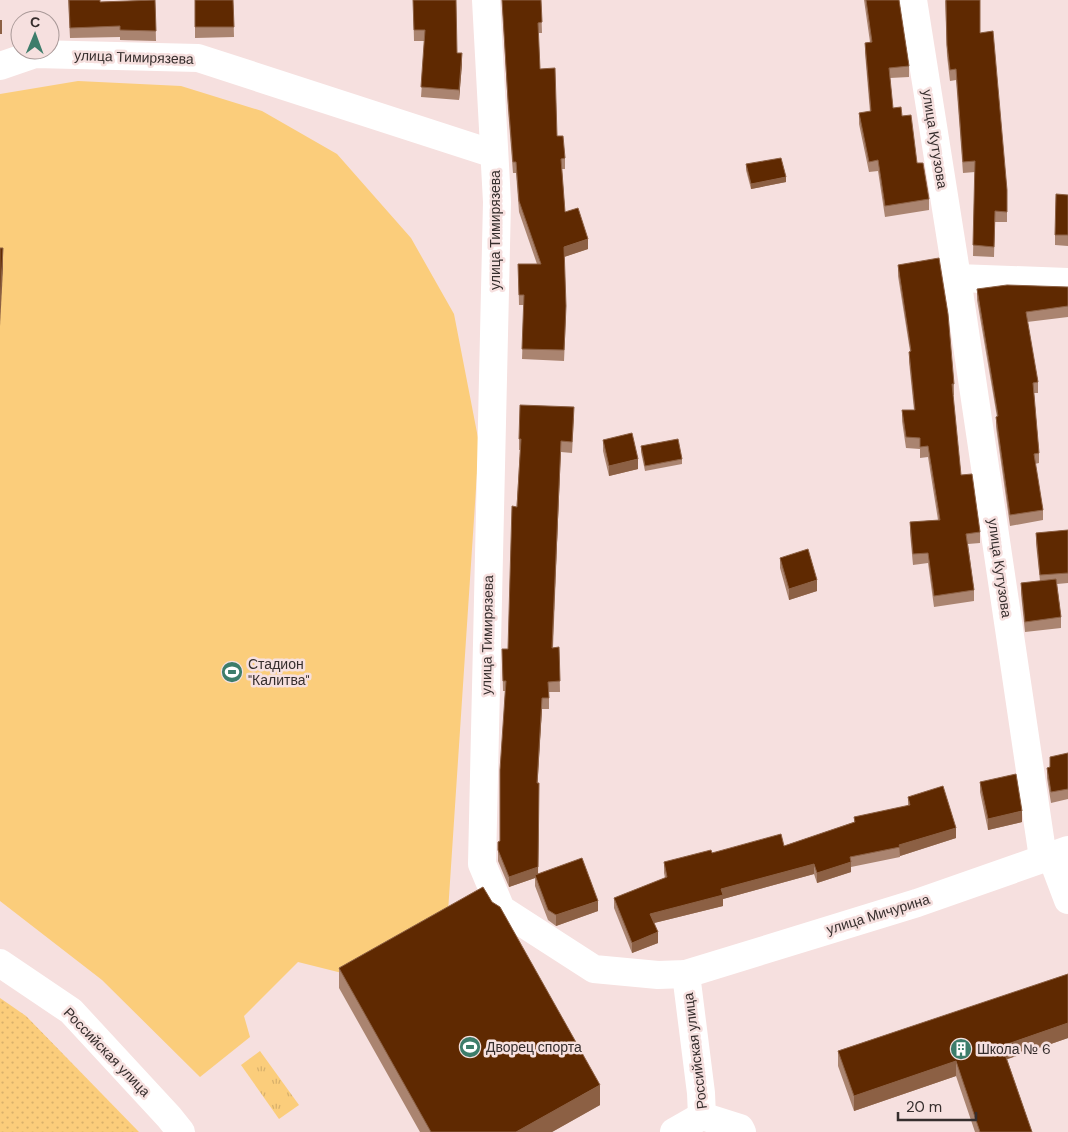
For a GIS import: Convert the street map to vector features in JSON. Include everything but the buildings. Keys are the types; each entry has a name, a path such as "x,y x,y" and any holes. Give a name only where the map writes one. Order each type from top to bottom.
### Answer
{"street":[{"name":"улица Тимирязева","path":"486,0 497,202 482,864 501,909 594,969 658,975 686,974"},
{"name":"улица Кутузова","path":"913,0 957,278 1054,854 1068,900"},
{"name":"улица Тимирязева","path":"0,66 35,54 198,58 494,154"},
{"path":"957,278 1068,282"},
{"name":"улица Мичурина","path":"686,974 917,903 1054,854"},
{"name":"Российская улица","path":"0,963 71,1011 169,1117 180,1132"},
{"name":"Российская улица","path":"686,974 701,1093 702,1116 740,1128 742,1132"},
{"path":"674,1132 702,1116"}],"green space":[{"name":"Стадион \"Калитва\"","path":"78,81 181,86 262,111 337,154 411,238 454,314 479,443 448,912 342,973 298,962 244,1016 250,1037 200,1077 102,980 0,901 0,94"},
{"path":"0,998 26,1016 139,1132 0,1132"},
{"path":"260,1051 299,1105 279,1119 241,1065"}],"place":[{"name":"Стадион \"Калитва\"","path":"232,672"},
{"name":"Дворец спорта","path":"470,1047"},
{"name":"Школа № 6","path":"961,1049"}]}
